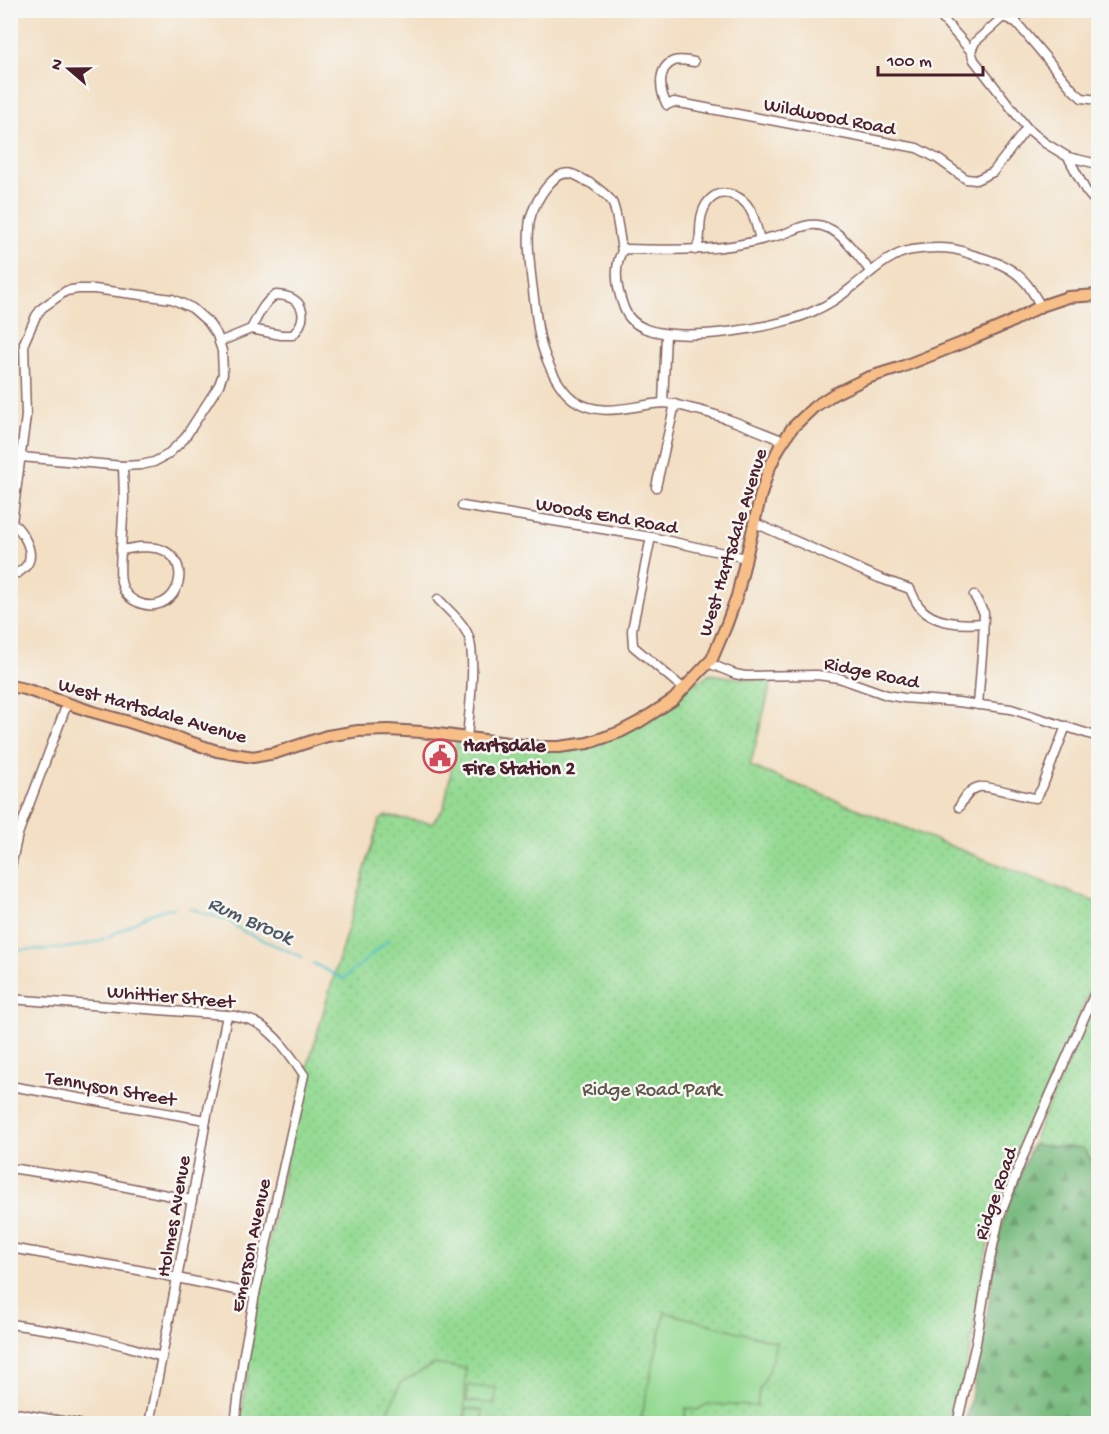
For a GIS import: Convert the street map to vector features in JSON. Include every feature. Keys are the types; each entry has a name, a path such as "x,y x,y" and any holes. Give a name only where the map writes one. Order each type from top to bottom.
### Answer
{"main road":[{"name":"West Hartsdale Avenue","path":"10,686 217,751 252,757 275,753 327,736 358,730 422,732 539,747 588,743 620,732 673,700 715,653 737,596 768,471 792,428 814,406 867,378 972,339 1041,306 1068,297 1098,295"}],"street":[{"path":"935,10 971,51 974,60 1027,128 1045,143 1068,157 1098,165"},
{"path":"1013,21 1022,10"},
{"path":"971,51 975,42 1000,14 1016,22 1082,98 1098,100"},
{"name":"Wildwood Road","path":"694,62 681,60 673,62 664,70 661,84 667,105 674,102 917,148 938,159 966,179 976,180 993,172 1027,128"},
{"path":"1068,157 1086,190 1098,205"},
{"path":"622,251 612,201 600,190 572,174 561,174 553,179 534,207 529,230 531,273 539,336 544,354 554,377 565,392 573,400 585,406 604,411 663,403 675,404 704,411 783,441"},
{"path":"695,250 700,239 701,216 710,199 718,194 732,194 746,203 752,211 760,240"},
{"path":"871,272 839,235 829,228 814,224 723,248 626,249 618,258 616,279 626,314 638,325 666,334 713,333 775,324 808,314 851,288 900,253 910,250 953,249 997,262 1026,283 1041,306"},
{"path":"10,456 21,457 123,466 141,465 167,456 184,439 219,385 223,374 222,351 217,335 208,322 192,308 172,299 78,289 66,291 42,308 24,343 26,416 21,457 11,524 18,528 26,541 30,556 27,566 18,573 10,572"},
{"path":"219,342 251,329 293,335 303,321 303,313 299,304 290,298 276,295 271,297 251,329"},
{"path":"663,403 666,334"},
{"path":"656,486 675,404"},
{"path":"122,550 152,547 164,550 174,559 178,566 179,581 172,597 160,605 140,604 129,598 121,584 123,466"},
{"name":"Woods End Road","path":"462,506 651,537 746,558"},
{"path":"755,523 879,578 910,589 920,608 939,620 967,625 983,623"},
{"path":"651,537 632,630 633,646 684,689"},
{"path":"974,595 984,614 978,705"},
{"path":"438,599 464,628 469,637 472,676 467,738"},
{"name":"Ridge Road","path":"708,663 745,676 817,675 839,678 887,695 904,698 1011,709 1098,737"},
{"path":"10,871 18,834 67,704"},
{"path":"959,807 969,793 978,787 1036,798 1066,726"},
{"name":"Ridge Road","path":"957,1424 976,1343 999,1218 1022,1159 1098,986"},
{"name":"Whittier Street","path":"10,999 244,1018 266,1028 292,1056 304,1075"},
{"name":"Holmes Avenue","path":"149,1424 227,1015"},
{"name":"Emerson Avenue","path":"235,1424 243,1359 255,1294 304,1075"},
{"name":"Tennyson Street","path":"10,1086 206,1120"},
{"path":"10,1168 92,1180 192,1200"},
{"path":"10,1248 255,1294"},
{"path":"10,1324 83,1335 162,1357"},
{"path":"10,1412 79,1424"}],"green space":[{"name":"Ridge Road Park","path":"710,674 772,680 750,766 1098,903 1098,973 1017,1158 990,1230 970,1350 953,1423 240,1424 259,1287 303,1082 379,821 386,816 432,823 444,808 457,739 522,749 619,737"},
{"path":"1098,996 1098,1423 965,1424 985,1327 999,1234 1041,1121"},
{"path":"1032,1145 1083,1148 1094,1164 1098,1165 1098,1423 965,1424 985,1327 999,1234"},
{"path":"665,1312 776,1342 769,1371 759,1391 757,1406 707,1404 697,1410 686,1408 684,1423 641,1418"},
{"path":"434,1364 466,1369 464,1423 386,1423 400,1383"},
{"path":"468,1386 496,1388 495,1404 467,1401"},
{"path":"466,1409 482,1410 482,1423 465,1423"}],"waterway":[{"name":"Rum Brook","path":"10,952 67,948 88,944 108,937 155,912 175,908"},
{"name":"Rum Brook","path":"189,908 229,921 242,931 302,957"},
{"name":"Rum Brook","path":"313,963 343,979 389,940"}],"place":[{"name":"Hartsdale Fire Station 2","path":"440,756"}]}
